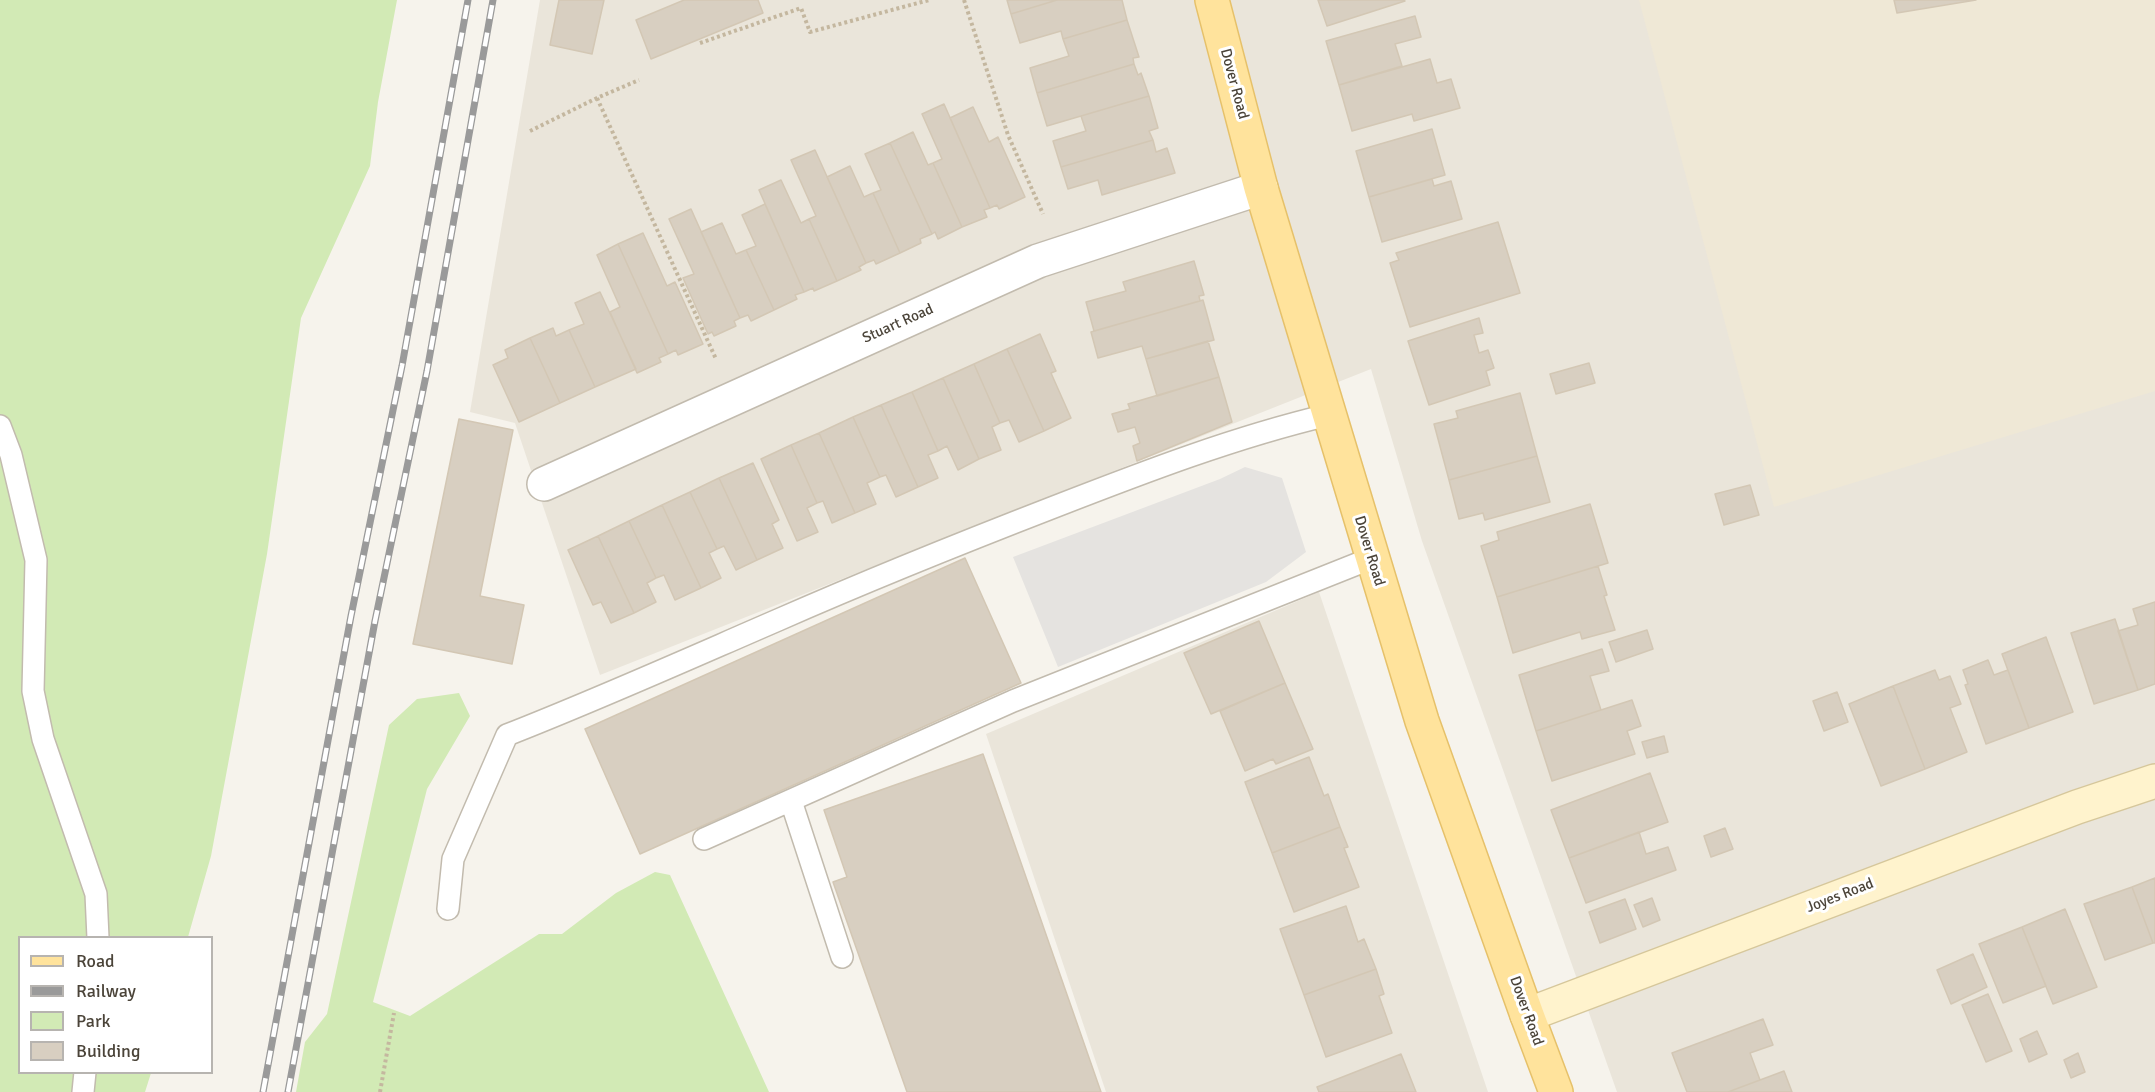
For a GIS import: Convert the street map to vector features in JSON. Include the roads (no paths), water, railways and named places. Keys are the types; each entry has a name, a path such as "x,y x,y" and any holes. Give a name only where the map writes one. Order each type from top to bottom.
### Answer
{"main road":[{"name":"Dover Road","path":"1212,0 1261,188 1422,721 1556,1092"}],"street":[{"name":"Stuart Road","path":"544,484 1038,261 1261,188"},
{"name":"Joyes Road","path":"1527,1015 2077,807 2155,781"}],"lane":[{"path":"448,909 453,859 507,735 587,704 780,619 993,531 1134,476 1284,425 1328,415"},
{"path":"0,426 11,455 36,560 33,691 43,739 96,894 98,936"},
{"path":"704,839 1013,701 1372,558"},
{"path":"791,801 842,957"},
{"path":"83,1092 85,1074"}],"railway":[{"path":"263,1092 351,616 402,366 468,0"},
{"path":"288,1092 375,621 427,371 493,0"}]}
